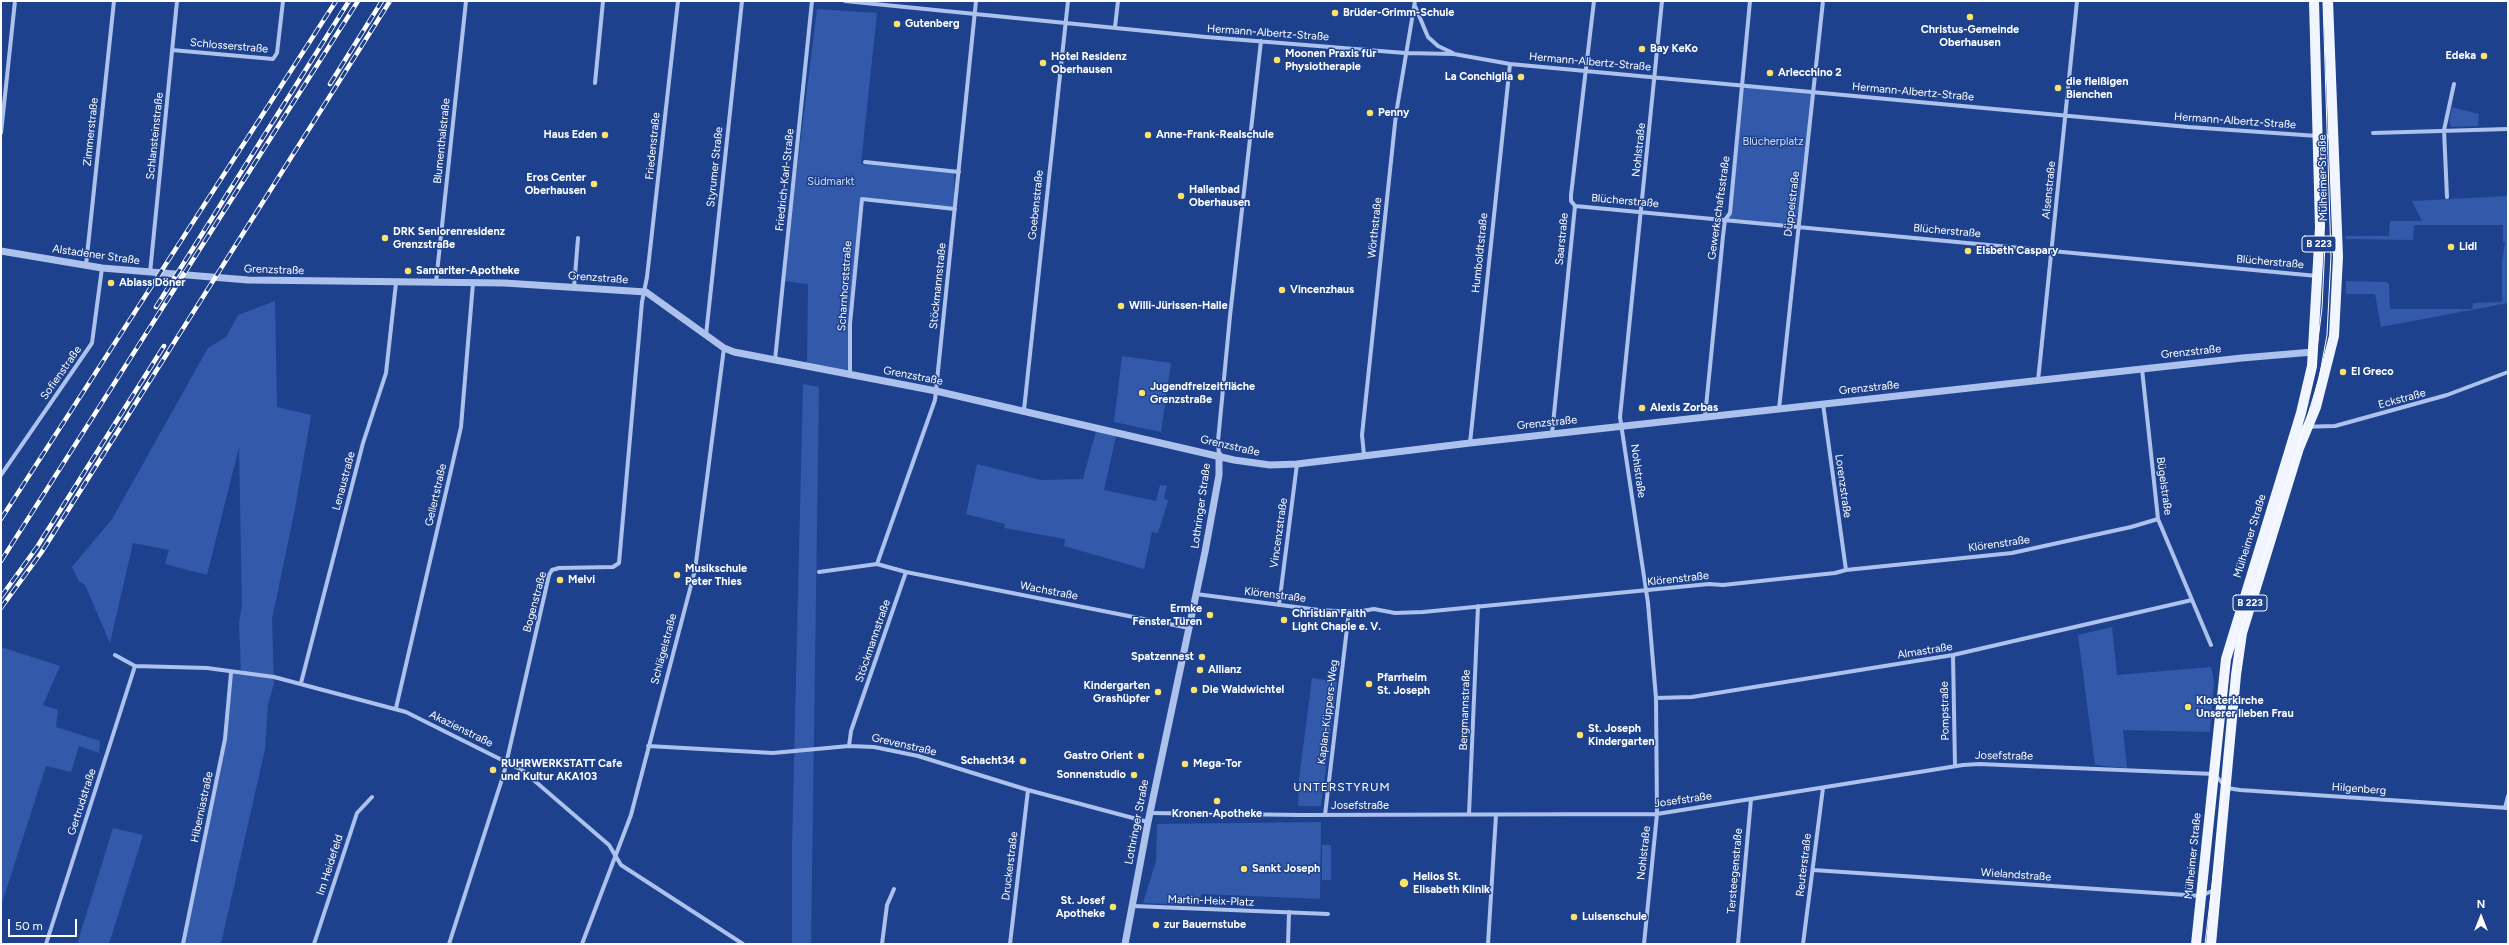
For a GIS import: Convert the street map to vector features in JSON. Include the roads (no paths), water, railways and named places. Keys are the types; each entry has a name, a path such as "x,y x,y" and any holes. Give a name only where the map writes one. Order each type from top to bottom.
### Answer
{"main road":[{"name":"Mülheimer Straße","path":"2196,944 2223,683 2230,643 2310,379 2318,276 2320,227 2314,1"},
{"name":"Mülheimer Straße","path":"2211,944 2227,788 2236,675 2246,620 2299,448 2309,427 2334,336 2338,271 2328,1"},
{"path":"2313,352 2330,354"}],"street":[{"path":"1,133 15,1"},
{"name":"Zimmerstraße","path":"86,265 114,1"},
{"name":"Schlansteinstraße","path":"150,273 177,1"},
{"name":"Schlosserstraße","path":"172,50 273,59 277,53 283,1"},
{"name":"Blumenthalstraße","path":"436,282 466,1"},
{"path":"595,83 603,1"},
{"name":"Friedenstraße","path":"646,292 678,1"},
{"name":"Styrumer Straße","path":"706,334 742,1"},
{"name":"Friedrich-Karl-Straße","path":"775,360 812,1"},
{"name":"Hermann-Albertz-Straße","path":"845,1 894,3 976,13 1261,41 1406,53 1454,54 1510,64 2334,138"},
{"name":"Stöckmannstraße","path":"877,564 934,406 976,13 976,1"},
{"name":"Goebenstraße","path":"1024,410 1068,1"},
{"path":"1115,27 1118,1"},
{"name":"Saarstraße","path":"1552,434 1575,206 1571,201 1571,195 1594,1"},
{"name":"Nohlstraße","path":"1644,944 1657,814 1656,698 1646,591 1623,426 1620,417 1656,77 1655,69 1662,1"},
{"name":"Gewerkschaftsstraße","path":"1705,417 1725,220 1730,213 1750,1"},
{"name":"Düppelstraße","path":"1780,408 1798,226 1823,1"},
{"name":"Alsenstraße","path":"2038,380 2077,1"},
{"name":"Wörthstraße","path":"1364,455 1362,435 1396,114 1415,2"},
{"name":"Wörthstraße","path":"1415,2 1428,37 1438,46 1454,54"},
{"name":"Lothringer Straße","path":"1125,944 1148,822 1216,497 1219,455 1218,440 1230,316 1261,41"},
{"name":"Humboldtstraße","path":"1470,443 1510,64"},
{"path":"2447,197 2444,130 2454,84"},
{"path":"2373,133 2508,129"},
{"path":"865,162 959,172"},
{"name":"Scharnhorststraße","path":"850,374 850,324 862,199 955,209"},
{"name":"Blücherstraße","path":"1575,206 2318,276"},
{"path":"574,288 578,238"},
{"name":"Alstadener Straße","path":"1,251 102,268 188,276"},
{"name":"Sofienstraße","path":"1,475 92,343 102,268"},
{"name":"Grenzstraße","path":"188,276 281,282 473,283 646,292 724,348 775,360 936,391 1024,410 1257,464 1297,464 1364,455 1780,408 2313,352"},
{"name":"Lenaustraße","path":"301,683 365,436 386,372 396,283"},
{"name":"Gellertstraße","path":"396,708 461,427 473,283"},
{"name":"Bogenstraße","path":"449,944 506,763 549,575 552,570 559,568 613,567 619,563 642,302 646,292"},
{"name":"Schlägelstraße","path":"582,944 631,815 697,562 724,348"},
{"name":"Bügelstraße","path":"2142,369 2158,519 2211,645"},
{"name":"Eckstraße","path":"2297,426 2335,426 2447,395 2508,372"},
{"name":"Lorenzstraße","path":"1823,404 1846,570"},
{"name":"Vincenzstraße","path":"1279,605 1297,464"},
{"name":"Klörenstraße","path":"1196,594 1279,605 1350,611 1374,609 1409,613 1834,573 1846,570 2021,551 2131,527 2158,519"},
{"path":"818,572 877,564 906,572"},
{"name":"Stöckmannstraße","path":"849,746 851,731 906,572"},
{"name":"Wachstraße","path":"906,572 1189,628"},
{"name":"Almastraße","path":"1656,698 1692,697 1953,655 2192,600"},
{"name":"Bergmannstraße","path":"1469,814 1478,606"},
{"name":"Kaplan-Küppers-Weg","path":"1325,815 1350,611"},
{"name":"Akazienstraße","path":"115,655 135,666 212,669 231,673 274,677 396,708 499,757 506,763 522,770 574,812 609,845 621,865 743,944"},
{"name":"Pompstraße","path":"1953,655 1955,766"},
{"name":"Gertrudstraße","path":"46,944 135,666"},
{"name":"Hiberniastraße","path":"183,944 226,739 231,673"},
{"name":"Grevenstraße","path":"648,746 773,753 864,745 902,752 1028,790 1148,822"},
{"name":"Josefstraße","path":"1150,813 1325,815 1496,815 1552,813 1657,814 1955,766 2019,765 2066,767 2098,771 2214,774"},
{"path":"2214,774 2227,788"},
{"name":"Reuterstraße","path":"1804,944 1823,788"},
{"name":"Hilgenberg","path":"2227,788 2506,808"},
{"name":"Druckerstraße","path":"1010,944 1028,790"},
{"path":"2506,808 2508,796"},
{"name":"Im Heidefeld","path":"314,944 357,813 372,797"},
{"name":"Tersteegenstraße","path":"1738,944 1751,799"},
{"path":"1488,944 1496,815"},
{"name":"Wielandstraße","path":"1813,870 2201,896"},
{"path":"2201,896 2216,888"},
{"path":"882,944 887,905 894,889"},
{"name":"Martin-Heix-Platz","path":"1132,906 1328,914"},
{"path":"1288,944 1289,912"}],"tram line":[{"path":"2205,944 2225,777 2235,664 2240,634 2319,379 2327,335 2331,256 2323,1"},
{"path":"2314,372 2322,308 2325,243"},
{"path":"2213,821 2227,672 2236,628"}],"railway":[{"path":"1,519 336,1"},
{"path":"156,307 349,1"},
{"path":"1,561 358,1"},
{"path":"330,84 382,1"},
{"path":"1,608 41,553 390,1"},
{"path":"1,597 37,547 164,346"}],"place":[{"name":"Brüder-Grimm-Schule","path":"1335,13"},
{"name":"Christus-Gemeinde Oberhausen","path":"1970,17"},
{"name":"Gutenberg","path":"897,24"},
{"name":"Bay KeKo","path":"1642,49"},
{"name":"Edeka","path":"2484,56"},
{"name":"Moonen Praxis für Physiotherapie","path":"1277,60"},
{"name":"Hotel Residenz Oberhausen","path":"1043,63"},
{"name":"Arlecchino 2","path":"1770,73"},
{"name":"La Conchiglia","path":"1521,77"},
{"name":"die fleißigen Bienchen","path":"2058,88"},
{"name":"Penny","path":"1370,113"},
{"name":"Haus Eden","path":"605,135"},
{"name":"Anne-Frank-Realschule","path":"1148,135"},
{"name":"Eros Center Oberhausen","path":"594,184"},
{"name":"Hallenbad Oberhausen","path":"1181,196"},
{"name":"DRK Seniorenresidenz Grenzstraße","path":"385,238"},
{"name":"Lidl","path":"2451,247"},
{"name":"Elsbeth Caspary","path":"1968,251"},
{"name":"Samariter-Apotheke","path":"408,271"},
{"name":"Ablass Döner","path":"111,283"},
{"name":"Vincenzhaus","path":"1282,290"},
{"name":"Willi-Jürissen-Halle","path":"1121,306"},
{"name":"El Greco","path":"2343,372"},
{"name":"Jugendfreizeitfläche Grenzstraße","path":"1142,393"},
{"name":"Alexis Zorbas","path":"1642,408"},
{"name":"Musikschule Peter Thies","path":"677,575"},
{"name":"Melvi","path":"560,580"},
{"name":"Ermke Fenster Türen","path":"1210,615"},
{"name":"Christian Faith Light Chaple e. V.","path":"1284,620"},
{"name":"Spatzennest","path":"1202,657"},
{"name":"Allianz","path":"1200,670"},
{"name":"Pfarrheim St. Joseph","path":"1369,684"},
{"name":"Die Waldwichtel","path":"1194,690"},
{"name":"Kindergarten Grashüpfer","path":"1158,692"},
{"name":"Klosterkirche Unserer lieben Frau","path":"2188,707"},
{"name":"St. Joseph Kindergarten","path":"1580,735"},
{"name":"Gastro Orient","path":"1141,756"},
{"name":"Schacht34","path":"1023,761"},
{"name":"Mega-Tor","path":"1185,764"},
{"name":"RUHRWERKSTATT Cafe und Kultur AKA103","path":"493,770"},
{"name":"Sonnenstudio","path":"1134,775"},
{"name":"Kronen-Apotheke","path":"1217,801"},
{"name":"Sankt Joseph","path":"1244,869"},
{"name":"Helios St. Elisabeth Klinik","path":"1404,883"},
{"name":"St. Josef Apotheke","path":"1113,907"},
{"name":"Luisenschule","path":"1574,917"},
{"name":"zur Bauernstube","path":"1156,925"}],"district":[{"name":"UNTERSTYRUM","path":"1342,787"}],"park label":[{"name":"Blücherplatz","path":"1773,142"},
{"name":"Südmarkt","path":"831,182"}]}
